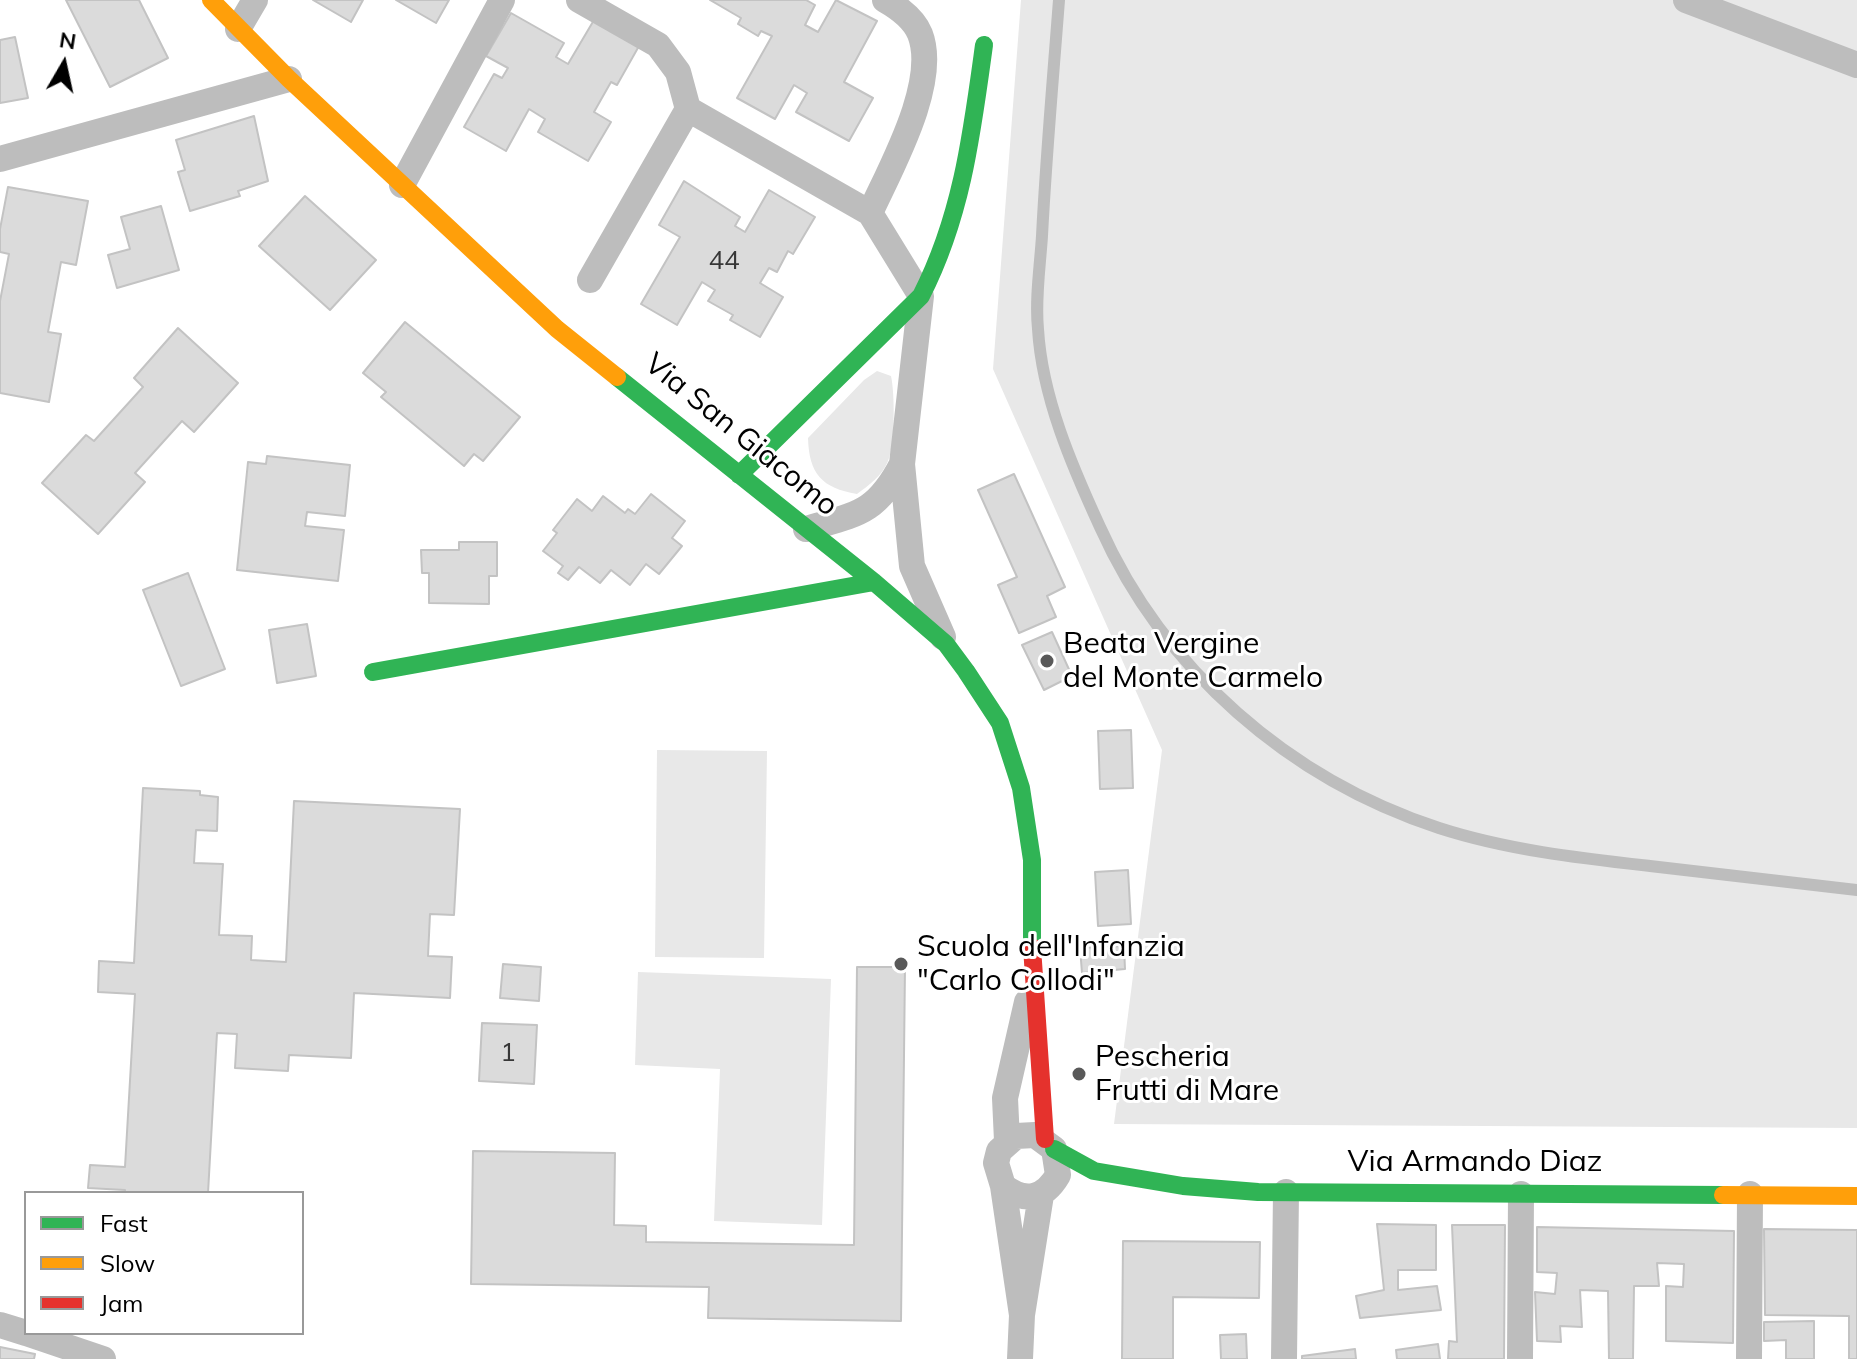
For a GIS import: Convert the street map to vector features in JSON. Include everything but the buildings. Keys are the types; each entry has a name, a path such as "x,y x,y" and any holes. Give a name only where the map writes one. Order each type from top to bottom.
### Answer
{"street":[{"name":"Via San Giacomo","path":"211,0 289,79 557,329 874,582 946,644 1000,723 1021,788 1033,873 1032,980 1050,1144"},
{"path":"238,29 255,0"},
{"path":"402,185 502,0"},
{"path":"579,0 658,45 678,72 688,109 590,280"},
{"path":"870,213 910,123 923,69 920,34 909,17 885,0"},
{"path":"1686,0 1857,65"},
{"path":"739,475 921,296 944,252 961,202 984,45"},
{"path":"0,159 289,79"},
{"path":"688,109 870,213 921,296 902,464 912,566 946,644"},
{"path":"806,529 859,514 886,494 902,464"},
{"path":"373,672 874,582"},
{"name":"Via San Giacomo","path":"1007,1141 1005,1098 1032,980"},
{"path":"1020,1359 1022,1315 1046,1191 1058,1175 1050,1144 1025,1134 1007,1141 996,1163 1003,1186 1022,1315"},
{"name":"Via Armando Diaz","path":"1050,1144 1094,1171 1207,1189 1857,1196"},
{"name":"Via Armando Diaz","path":"1046,1191 1094,1171"},
{"path":"1003,1186 1014,1195 1027,1198 1046,1191"},
{"path":"1284,1359 1286,1192"},
{"path":"1520,1359 1521,1194"},
{"path":"1749,1359 1750,1194"},
{"path":"0,1325 24,1332"},
{"path":"32,1335 103,1359"}],"lane":[{"path":"1059,0 1037,327 1041,354 1066,446 1107,542 1150,618 1188,666 1246,720 1308,765 1374,802 1441,828 1535,851 1857,890"}],"shaded area":[{"path":"1021,0 1857,0 1857,1128 1114,1124 1162,750 993,369"},
{"path":"877,371 891,376 894,406 892,443 882,471 857,494 835,488 820,477 811,461 808,438 864,380"},
{"path":"657,750 767,751 764,958 655,957"},
{"path":"638,972 831,979 822,1225 714,1221 720,1069 635,1065"}],"traffic: fast":[{"path":"739,475 921,296 956,205 970,142 984,45"},
{"path":"617,377 874,582 946,644 966,671 1000,723 1021,788 1032,860 1032,947"},
{"path":"373,672 874,582"},
{"path":"1054,1149 1094,1171 1183,1186 1258,1192 1723,1195"}],"traffic: slow":[{"path":"211,0 289,79 557,329 617,377"},
{"path":"1723,1195 1857,1196"}],"traffic: jam":[{"path":"1032,947 1045,1139"}],"place":[{"name":"Beata Vergine del Monte Carmelo","path":"1047,661"},
{"name":"Scuola dell'Infanzia \"Carlo Collodi\"","path":"901,964"},
{"name":"Pescheria Frutti di Mare","path":"1079,1074"}]}
